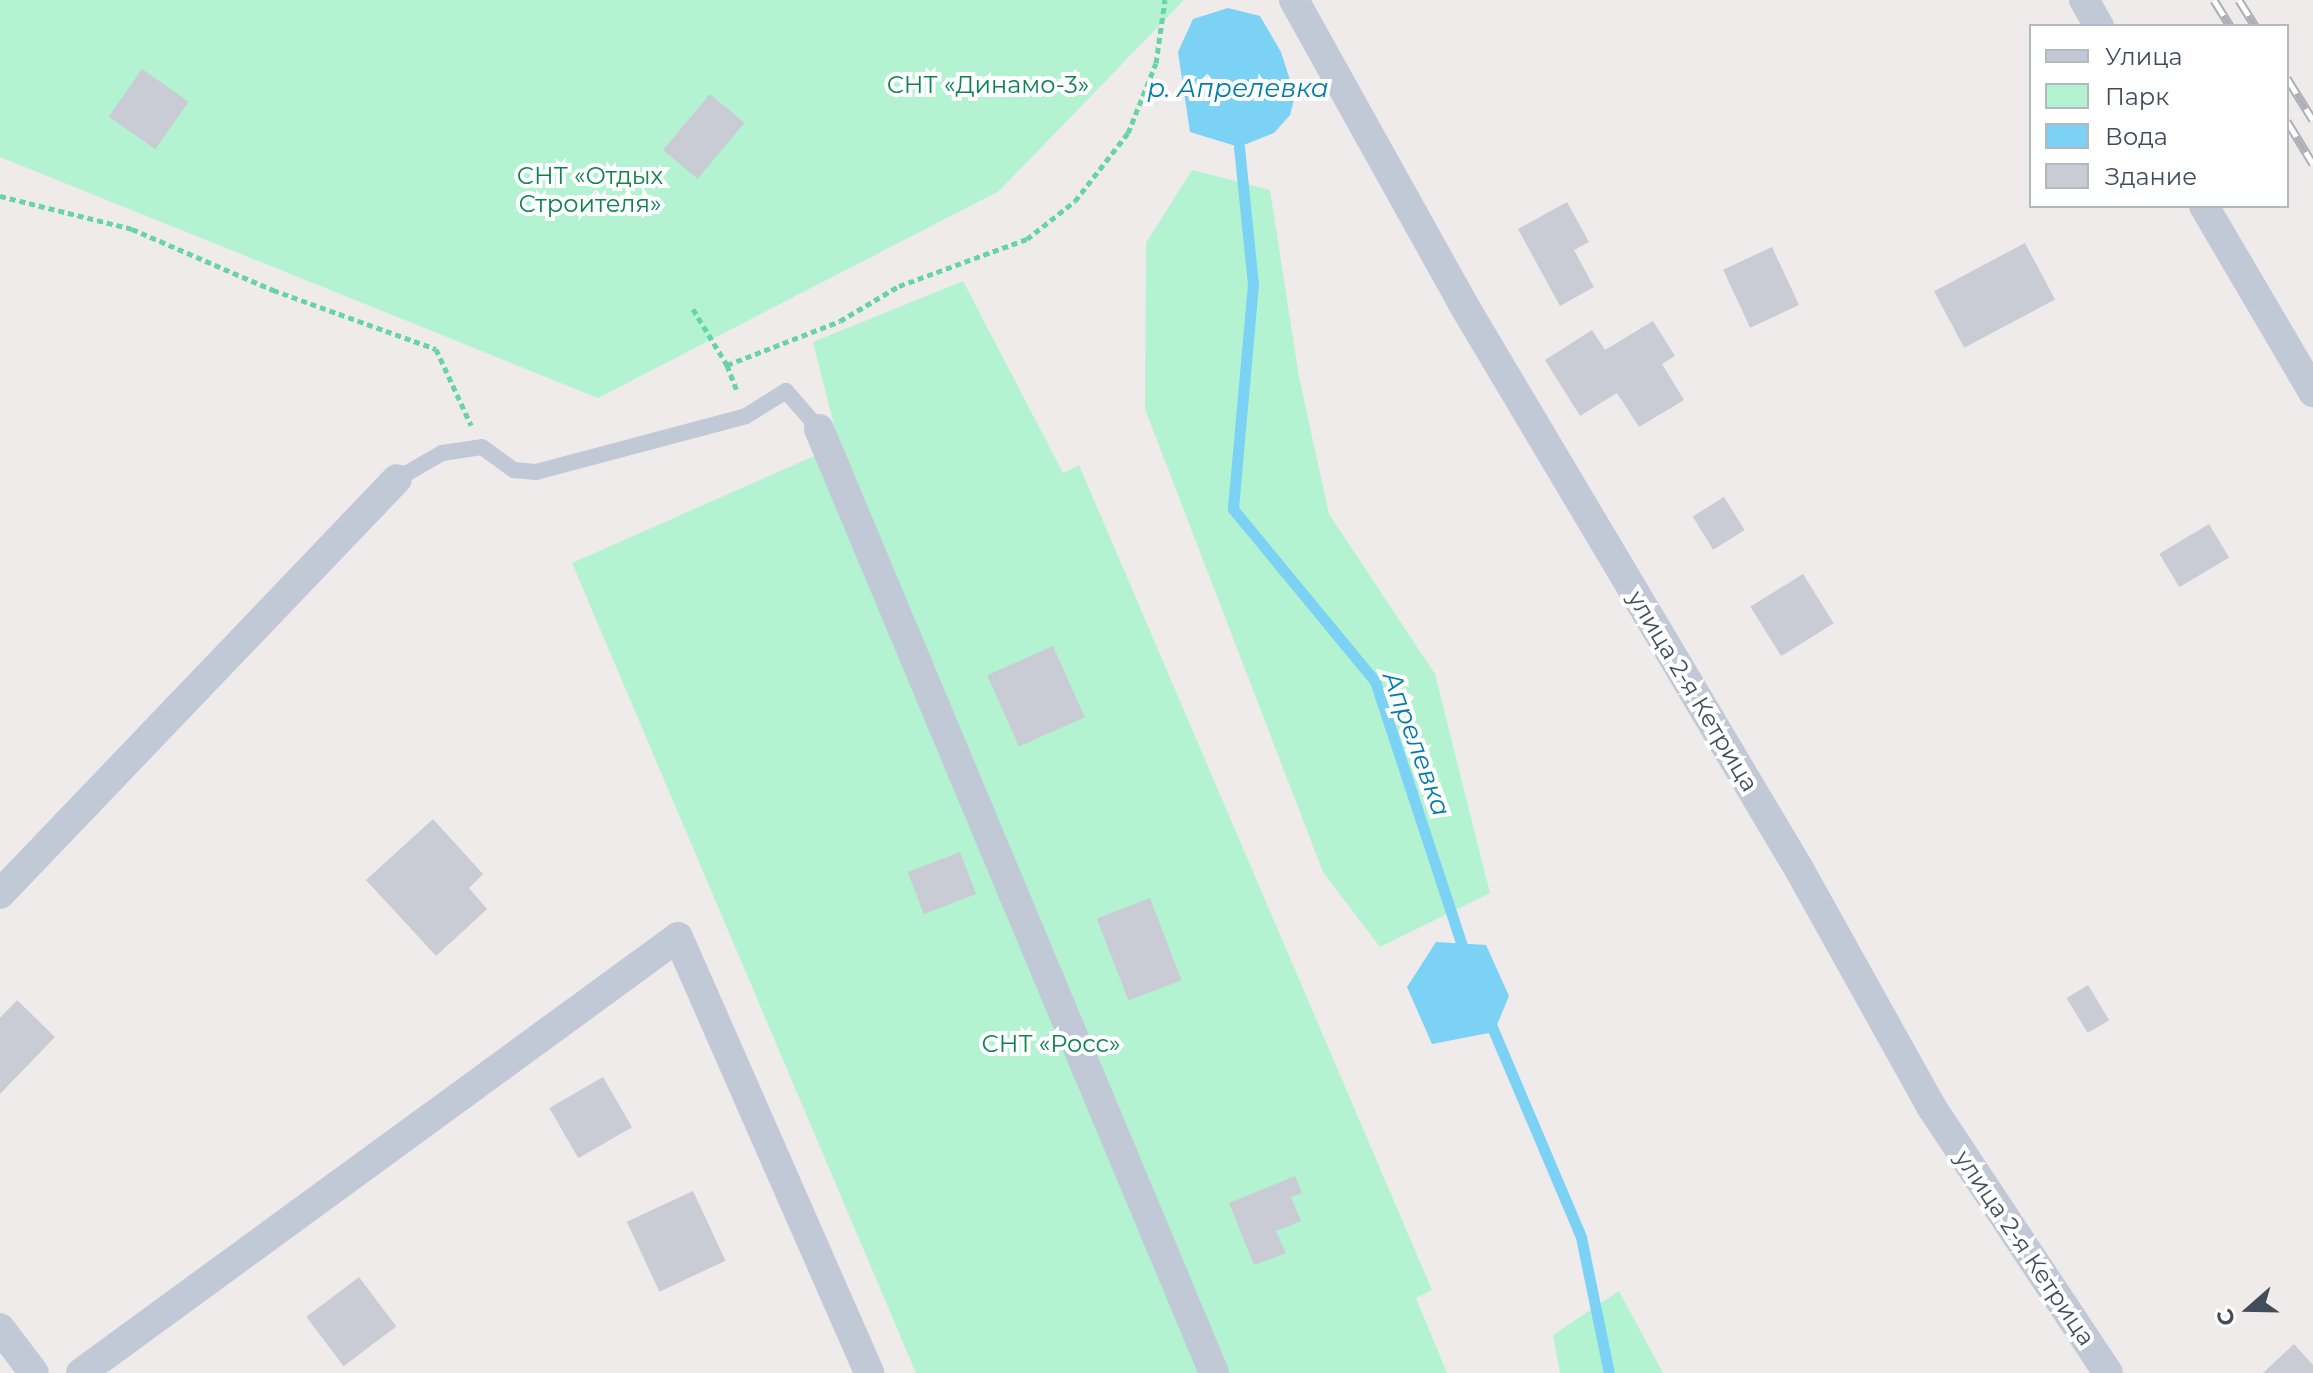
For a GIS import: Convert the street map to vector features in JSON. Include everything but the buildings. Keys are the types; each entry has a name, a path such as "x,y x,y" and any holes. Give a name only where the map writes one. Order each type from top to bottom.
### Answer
{"street":[{"name":"улица 2-я Кетрица","path":"1294,0 1463,304 1799,869 1932,1108 2108,1373"},
{"path":"2084,0 2098,24"},
{"path":"2205,208 2313,392"},
{"path":"819,429 1214,1373"},
{"path":"0,894 397,479"},
{"path":"81,1373 678,937 869,1373"},
{"path":"0,1328 34,1373"}],"lane":[{"path":"397,479 442,453 482,447 514,470 536,472 746,416 786,391 819,429"}],"path":[{"path":"693,309 727,365 840,321 899,286 1027,239 1075,201 1128,133 1156,63 1165,0"},
{"path":"0,196 132,229 273,290 436,349 482,447"}],"green space":[{"name":"СНТ «Отдых Строителя»","path":"0,0 1184,0 999,191 598,398 0,157"},
{"path":"1192,170 1270,190 1299,377 1329,514 1435,674 1490,893 1380,947 1323,872 1145,409 1146,243"},
{"name":"СНТ «Росс»","path":"963,281 1063,473 1079,465 1432,1290 1416,1298 1447,1373 916,1373 572,563 839,445 813,342"},
{"path":"1619,1291 1663,1373 1560,1373 1553,1335"}],"water":[{"name":"р. Апрелевка","path":"1228,8 1260,16 1281,52 1295,96 1290,115 1274,133 1239,147 1190,132 1178,52 1193,19"},
{"path":"1436,942 1486,945 1509,996 1494,1032 1432,1044 1407,987"}],"waterway":[{"name":"Апрелевка","path":"1239,147 1253,284 1233,509 1375,681 1465,955"},
{"name":"Апрелевка","path":"1489,1020 1581,1237 1609,1373"}],"railway":[{"path":"2214,0 2229,24"},
{"path":"2239,0 2254,24"},
{"path":"2289,81 2313,120"},
{"path":"2289,124 2313,164"}],"park label":[{"name":"СНТ «Динамо-3»","path":"988,85"}]}
